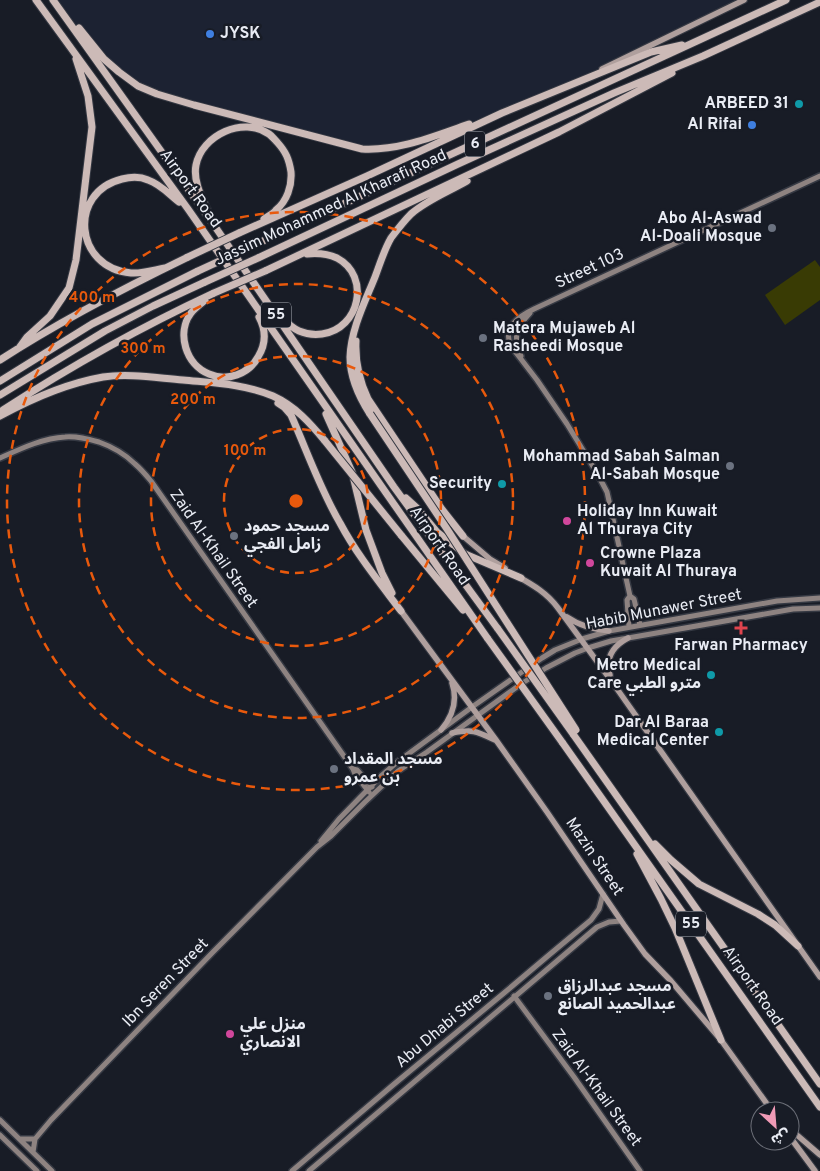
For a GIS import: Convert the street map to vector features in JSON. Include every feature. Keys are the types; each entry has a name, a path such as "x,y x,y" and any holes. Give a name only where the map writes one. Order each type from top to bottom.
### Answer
{"highway":[{"name":"Airport Road","path":"36,0 188,209 314,392 820,1107"},
{"name":"Jassim Mohammed Al Kharafi Road","path":"0,381 92,324 198,271 786,0"},
{"name":"Airport Road","path":"55,2 216,228 394,487 574,732 820,1084"},
{"path":"55,2 104,59 138,86 194,105 362,149 384,150 400,147 502,113"},
{"name":"Jassim Mohammed Al Kharafi Road","path":"0,395 105,331 153,306 458,164 820,2"},
{"path":"0,360 138,280 239,233 359,180 502,113 651,52 700,40"},
{"path":"19,348 27,337 50,316 69,288 76,260 92,128 88,96 74,52"},
{"path":"0,412 51,379 122,339 213,293 301,255 418,198 492,165 616,103 703,56"},
{"path":"216,228 199,190 196,165 207,143 216,136 225,131 248,127 259,129 269,134 285,151 290,164 291,177 290,188 277,210 250,228"},
{"path":"492,165 428,202 401,224 391,238 357,322 351,352 352,375 359,396 370,414 452,536 574,732"},
{"path":"165,268 131,273 113,269 102,264 87,243 84,232 87,210 92,200 107,185 136,177 147,179 158,185 188,209"},
{"path":"273,310 298,331 316,334 336,330 344,325 354,310 358,289 350,270 344,263 336,258 322,254 301,255"},
{"path":"213,293 192,313 187,320 184,330 189,357 201,370 210,375 230,377 249,368 257,360 262,350 264,331 262,322 250,299"},
{"path":"357,322 356,366 364,390 441,508 463,536"},
{"path":"0,416 60,389 76,383 104,377 153,377 230,384 274,396 306,418 488,639"},
{"path":"254,390 284,407 291,415 327,498 340,523 368,568 402,611"},
{"path":"314,392 330,422 352,472 370,544 382,573 402,611"},
{"path":"394,487 451,544 465,554 521,578"},
{"path":"620,823 662,899 721,1040"},
{"path":"640,828 671,860 699,884 758,914 775,925 798,946"}],"main road":[{"path":"559,90 744,0"},
{"path":"463,536 490,559 541,590 552,599 820,977"},
{"name":"Mazin Street","path":"402,611 496,740 645,954 671,981 721,1040 765,1101"},
{"path":"564,615 574,622 585,626 609,631"},
{"path":"615,686 610,678 609,659 619,643 628,638"},
{"path":"441,730 452,714 454,705 455,695 447,674"},
{"path":"452,733 468,730 476,731 496,740"},
{"path":"800,1137 820,1155"},
{"path":"800,1151 815,1171"}],"street":[{"name":"Street 103","path":"629,627 628,600 630,596 607,492 567,424 511,346 508,334 511,326 524,314 534,309 820,176"},
{"name":"Zaid Al-Khail Street","path":"0,458 47,440 66,437 84,438 118,450 135,463 151,481 353,768 355,774 374,793"},
{"name":"Street 103","path":"630,596 634,599 640,625"},
{"name":"Habib Munawer Street","path":"472,707 542,658 555,650 582,639 629,627 777,601 820,598"},
{"name":"Habib Munawer Street","path":"478,715 546,668 588,648 628,638 793,609 820,608"},
{"path":"725,611 722,616 726,621"},
{"path":"713,613 716,618 715,623"},
{"name":"Ibn Seren Street","path":"317,847 333,826 400,760 472,707"},
{"name":"Ibn Seren Street","path":"35,1139 51,1120 213,952 317,847 331,836 398,771 478,715"},
{"name":"Abu Dhabi Street","path":"292,1171 591,920 599,908 602,894"},
{"name":"Abu Dhabi Street","path":"309,1171 597,927 609,922 621,921"},
{"path":"549,955 551,954 555,957 556,961"},
{"name":"Zaid Al-Khail Street","path":"514,996 640,1171"},
{"path":"393,1085 394,1092 400,1093"},
{"path":"383,1094 389,1095 390,1101"},
{"path":"0,1120 52,1171"},
{"path":"0,1135 36,1171"},
{"path":"20,1139 35,1139 33,1152"}],"shaded area":[{"path":"53,0 744,0 559,90 502,113 418,141 362,149 138,86 104,59"},
{"path":"815,260 820,267 820,300 785,325 765,295"}],"place":[{"name":"JYSK","path":"210,34"},
{"name":"ARBEED 31","path":"799,104"},
{"name":"Al Rifai","path":"752,125"},
{"name":"Abo Al-Aswad Al-Doali Mosque","path":"772,228"},
{"name":"Matera Mujaweb Al Rasheedi Mosque","path":"483,338"},
{"name":"Mohammad Sabah Salman Al-Sabah Mosque","path":"730,466"},
{"name":"Security","path":"502,484"},
{"name":"Holiday Inn Kuwait Al Thuraya City","path":"567,521"},
{"name":"مسجد حمود زامل الفجي","path":"234,536"},
{"name":"Crowne Plaza Kuwait Al Thuraya","path":"590,563"},
{"name":"Farwan Pharmacy","path":"741,628"},
{"name":"Metro Medical Care مترو الطبي","path":"711,675"},
{"name":"Dar Al Baraa Medical Center","path":"719,732"},
{"name":"مسجد المقداد بن عمرو","path":"334,769"},
{"name":"مسجد عبدالرزاق عبدالحميد الصانع","path":"548,996"},
{"name":"منزل علي الانصاري","path":"230,1034"}]}
